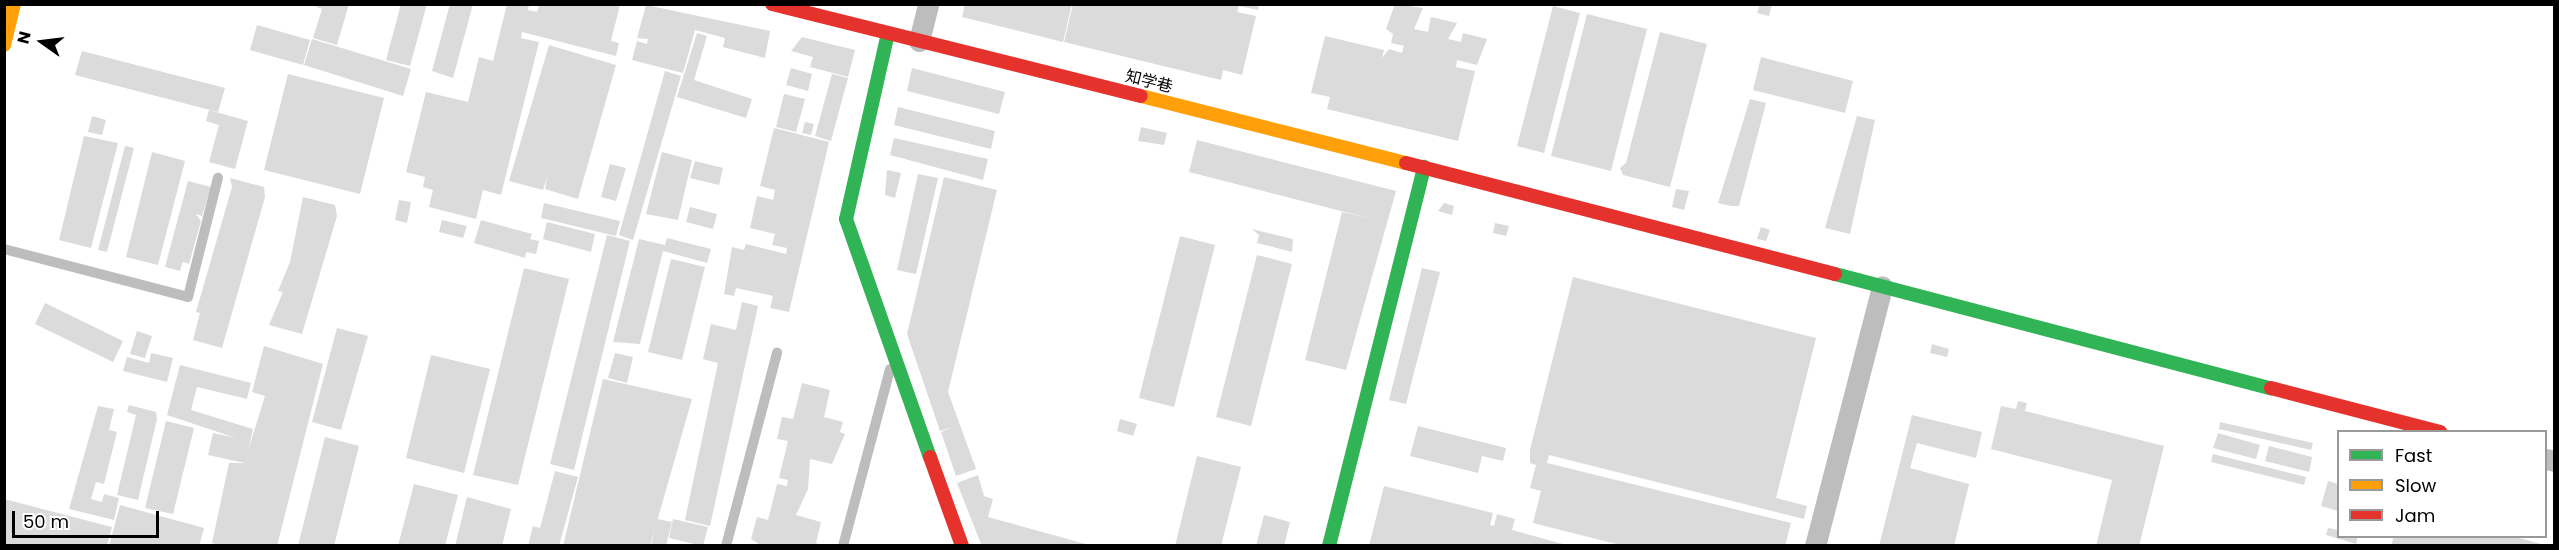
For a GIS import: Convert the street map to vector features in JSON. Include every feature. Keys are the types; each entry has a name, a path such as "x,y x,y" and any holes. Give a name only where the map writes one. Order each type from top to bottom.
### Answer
{"street":[{"path":"4,45 14,4"},
{"name":"知学巷","path":"772,4 1519,191 2432,430"},
{"path":"919,41 928,4"},
{"path":"888,33 846,219 962,546"},
{"path":"1329,546 1424,167"},
{"path":"1815,546 1882,286"}],"lane":[{"path":"4,249 188,297 218,178"},
{"path":"726,546 777,353"},
{"path":"843,546 894,354"}],"building":[{"path":"309,4 349,4 337,45 313,38 322,9"},
{"path":"401,4 427,4 410,66 386,60"},
{"path":"450,4 473,4 453,78 432,71"},
{"path":"507,4 529,4 528,10 537,12 539,5 620,5 611,41 619,43 616,56 522,32 521,38 539,42 501,195 483,190 476,219 429,207 433,190 423,187 425,177 406,172 426,92 468,102 479,57 493,61"},
{"path":"965,4 1072,4 1063,42 962,17"},
{"path":"1073,4 1259,4 1258,10 1239,6 1237,12 1256,16 1242,75 1223,70 1221,80 1064,42"},
{"path":"1395,4 1423,8 1414,29 1428,32 1431,17 1457,23 1448,39 1461,42 1463,33 1487,39 1477,65 1457,60 1456,67 1475,71 1458,141 1327,109 1330,97 1311,93 1325,36 1384,50 1382,58 1389,49 1402,53 1404,46 1391,43 1393,34 1386,29"},
{"path":"1760,4 1772,4 1769,16 1757,13"},
{"path":"646,5 770,31 765,58 723,47 725,38 695,30 683,73 632,60 637,41 647,44 648,39 637,38"},
{"path":"1553,6 1580,13 1544,153 1517,146"},
{"path":"1587,14 1647,29 1611,171 1551,156"},
{"path":"257,25 310,40 303,65 250,50"},
{"path":"1660,32 1707,44 1670,187 1623,175 1620,168 1626,163"},
{"path":"697,33 707,36 694,80 752,99 746,118 677,97"},
{"path":"802,37 855,50 848,77 810,67 813,57 791,51"},
{"path":"312,39 411,69 403,96 304,65"},
{"path":"549,45 616,65 578,199 545,189 547,177 543,190 509,181"},
{"path":"82,51 225,88 218,112 75,75"},
{"path":"1761,57 1853,81 1845,113 1753,90"},
{"path":"791,68 812,74 808,91 786,85"},
{"path":"912,68 1005,92 999,114 907,91"},
{"path":"665,71 681,76 633,240 619,235"},
{"path":"288,74 384,98 360,194 264,170"},
{"path":"832,74 848,78 831,141 815,136"},
{"path":"784,94 805,99 796,132 776,127"},
{"path":"1750,99 1766,103 1739,206 1718,203"},
{"path":"898,107 995,131 991,149 894,125"},
{"path":"209,110 248,121 235,169 209,162 219,125 206,121"},
{"path":"92,116 106,120 102,135 88,132"},
{"path":"1857,116 1875,120 1850,234 1825,228"},
{"path":"805,122 814,124 811,135 802,133"},
{"path":"1141,127 1167,133 1164,145 1138,141"},
{"path":"774,128 829,142 789,312 770,308 773,296 736,288 734,296 724,294 732,247 744,250 746,244 786,254 787,248 772,245 775,234 750,228 757,196 773,200 775,190 760,186"},
{"path":"84,136 118,143 91,248 59,240"},
{"path":"894,138 988,159 983,180 890,155"},
{"path":"1197,140 1396,191 1346,370 1305,360 1342,212 1372,219 1189,172"},
{"path":"125,146 134,148 107,252 98,250"},
{"path":"152,152 185,161 158,265 126,257"},
{"path":"662,152 692,160 678,220 646,214"},
{"path":"695,161 723,168 719,185 690,178"},
{"path":"610,164 626,168 616,201 601,197"},
{"path":"887,170 901,173 895,198 885,195"},
{"path":"918,174 938,178 916,274 897,270"},
{"path":"944,177 997,190 948,392 976,469 956,476 941,432 953,427 940,431 907,334"},
{"path":"230,178 264,187 265,197 222,348 193,340 200,313 196,312 232,187"},
{"path":"188,181 211,187 202,216 196,214 201,221 189,264 183,262 180,271 165,267"},
{"path":"1676,189 1689,191 1684,210 1672,207"},
{"path":"303,197 335,205 337,216 302,334 269,325 283,292 278,291 290,262"},
{"path":"399,200 411,202 407,223 395,220"},
{"path":"544,203 620,221 616,236 541,218"},
{"path":"1444,203 1454,206 1452,215 1438,211"},
{"path":"690,207 717,214 713,229 686,222"},
{"path":"442,220 467,226 463,238 439,232"},
{"path":"481,220 532,234 530,239 539,241 536,254 526,252 525,258 474,243"},
{"path":"547,222 595,234 591,252 543,239"},
{"path":"1495,223 1509,226 1506,236 1493,233"},
{"path":"1761,227 1770,230 1766,241 1757,239"},
{"path":"1252,229 1293,239 1292,252 1257,243 1259,235"},
{"path":"607,235 630,241 574,470 550,464"},
{"path":"1180,236 1215,245 1174,407 1139,398"},
{"path":"667,238 711,249 707,263 663,251 640,344 613,342 639,239 665,245"},
{"path":"1257,255 1292,264 1251,426 1216,417"},
{"path":"671,259 705,267 682,360 648,352"},
{"path":"524,268 569,279 518,485 473,475"},
{"path":"1422,268 1440,272 1406,404 1389,400"},
{"path":"1573,277 1816,338 1776,498 1807,506 1804,519 1549,455 1547,463 1791,523 1785,546 1624,546 1533,523 1541,491 1530,488 1536,465 1530,463 1530,450"},
{"path":"742,302 758,306 710,526 685,520 718,363 703,359 711,324 736,330"},
{"path":"45,303 123,341 113,362 35,324"},
{"path":"337,328 368,336 341,430 312,422"},
{"path":"137,331 152,336 145,358 130,354"},
{"path":"1932,344 1949,349 1947,357 1930,353"},
{"path":"264,346 323,364 277,546 224,546 212,543 229,463 245,463 208,455 213,433 236,438 167,415 180,365 251,383 247,399 197,387 191,410 253,429 248,451 265,396 252,392"},
{"path":"151,353 173,358 167,382 123,371 127,357 149,363"},
{"path":"615,353 633,357 627,383 608,378"},
{"path":"431,355 490,369 464,473 406,458"},
{"path":"603,379 692,399 650,546 563,546"},
{"path":"802,383 830,390 824,417 843,422 840,432 845,434 832,464 810,459 808,489 796,515 821,522 816,543 823,546 762,546 751,539 757,517 768,520 777,484 787,486 788,480 779,478 788,441 777,439 782,417 793,419"},
{"path":"2018,401 2027,403 2025,411 2164,446 2139,546 2096,546 2112,480 1991,449 2001,406 2016,409"},
{"path":"129,405 156,412 157,419 138,500 117,495 136,415 127,412"},
{"path":"98,406 114,409 109,430 117,432 104,484 96,482 91,499 102,502 104,494 119,498 114,520 69,509"},
{"path":"1912,415 1982,432 1976,458 1917,443 1910,468 1969,484 1954,546 1879,546"},
{"path":"1120,419 1137,424 1133,436 1117,431"},
{"path":"166,421 194,428 173,514 145,508"},
{"path":"2220,422 2313,443 2311,450 2219,429"},
{"path":"1418,426 1506,448 1503,461 1482,456 1478,473 1410,456"},
{"path":"2218,433 2260,445 2256,459 2213,448"},
{"path":"325,437 359,446 334,546 298,546"},
{"path":"2269,446 2312,457 2309,472 2265,461"},
{"path":"2213,454 2306,477 2304,485 2211,462"},
{"path":"1197,456 1241,467 1221,546 1175,546"},
{"path":"555,471 578,477 559,546 528,546 533,526 540,528"},
{"path":"978,475 984,496 993,499 988,517 1093,546 981,544 957,483"},
{"path":"2328,481 2337,484 2337,511 2321,506"},
{"path":"414,484 458,495 445,546 398,546"},
{"path":"1384,486 1493,513 1490,525 1494,526 1497,514 1515,519 1512,530 1570,546 1369,546"},
{"path":"467,497 511,509 502,546 455,546"},
{"path":"4,499 112,527 107,546 4,546"},
{"path":"120,505 204,528 199,546 109,546"},
{"path":"1264,515 1290,522 1284,546 1256,546"},
{"path":"657,519 672,522 666,546 651,546"},
{"path":"673,519 708,527 703,546 669,538"},
{"path":"2328,528 2337,530 2337,538 2358,538 2356,544 2326,535"},
{"path":"2393,538 2519,538 2545,545 2391,546"}],"traffic: fast":[{"path":"888,33 846,219 930,457"},
{"path":"1329,546 1424,167"},
{"path":"1835,274 2271,388"}],"traffic: slow":[{"path":"4,45 14,4"},
{"path":"1141,96 1406,163"}],"traffic: jam":[{"path":"772,4 1141,96"},
{"path":"1406,163 1835,274"},
{"path":"2271,388 2432,430"},
{"path":"930,457 962,546"}]}
